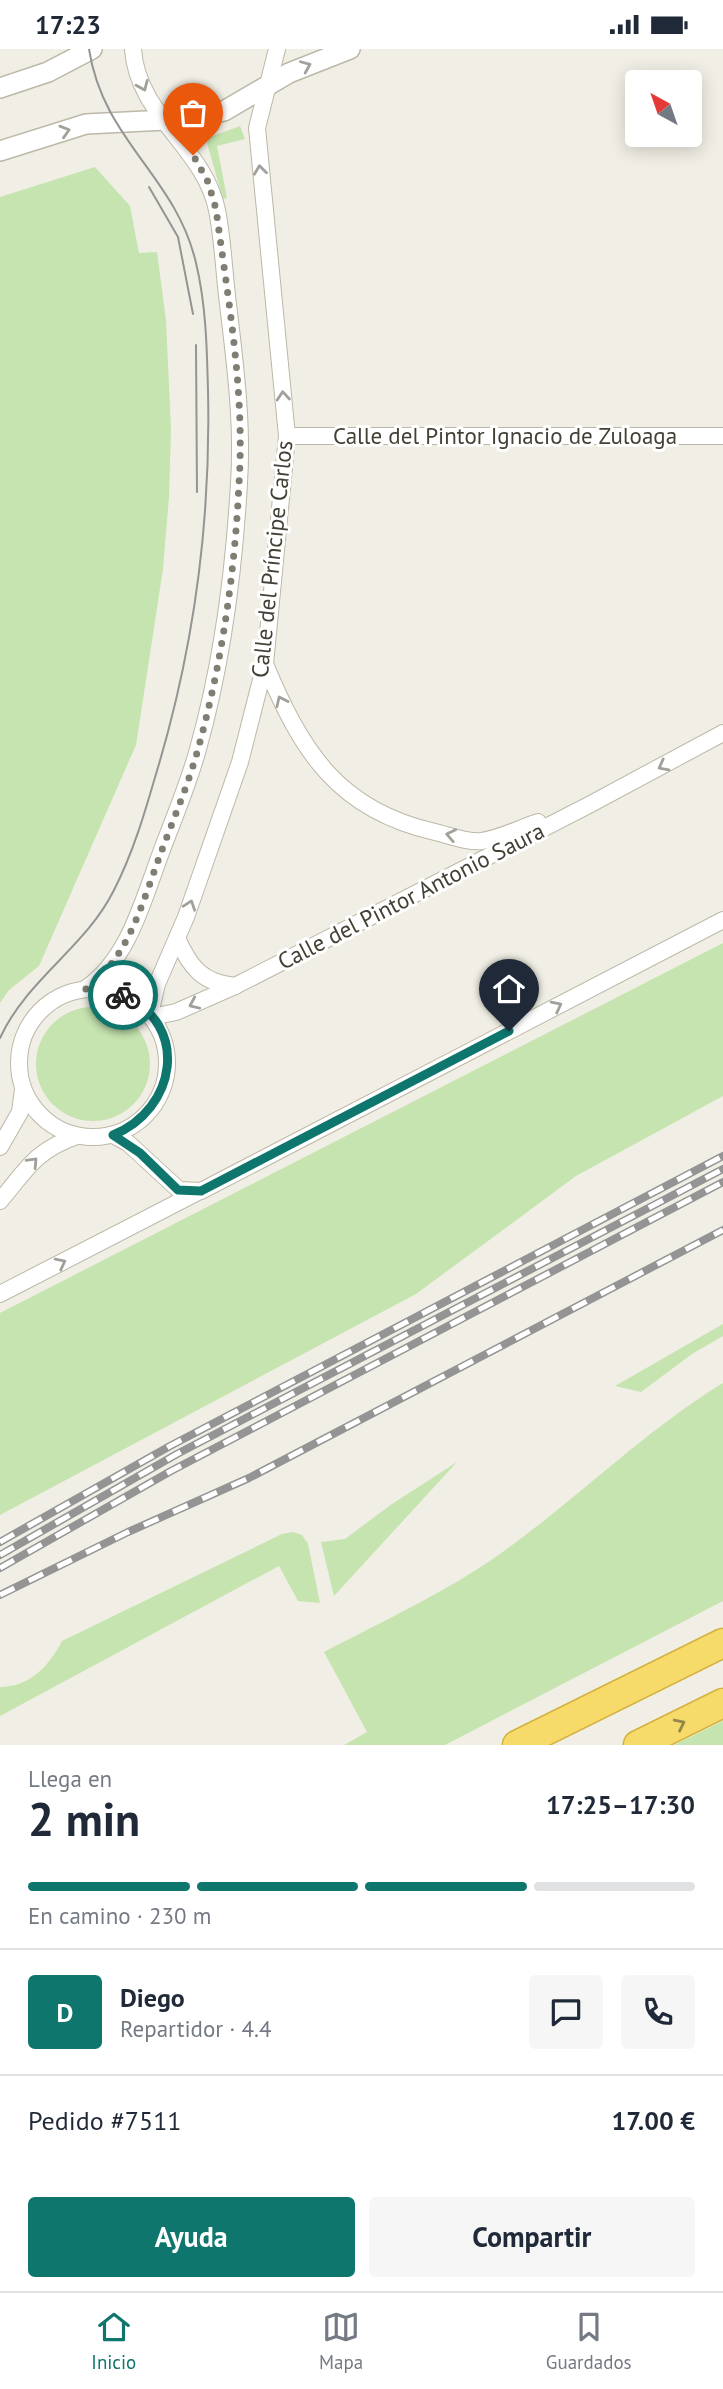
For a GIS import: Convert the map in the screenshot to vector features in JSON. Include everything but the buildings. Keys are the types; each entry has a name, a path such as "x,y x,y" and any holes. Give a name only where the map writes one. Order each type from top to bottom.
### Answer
{"highway":[{"path":"525,1741 723,1630"},
{"path":"525,1741 723,1643"},
{"path":"638,1745 723,1703"}],"street":[{"path":"0,88 48,72 92,49"},
{"name":"Calle del Príncipe Carlos","path":"85,989 108,969 121,949 145,897 198,748 231,576 240,482 238,389 216,209 202,168 160,119 139,77 133,49"},
{"name":"Calle del Príncipe Carlos","path":"151,1016 157,984 177,938 240,762 265,664 287,436 257,128 277,49"},
{"path":"0,151 86,124 224,111 289,73 350,49"},
{"name":"Calle del Pintor Ignacio de Zuloaga","path":"287,436 723,436"},
{"name":"Calle del Pintor Antonio Saura","path":"265,664 302,742 340,787 384,815 426,830 480,841 587,806"},
{"name":"Calle del Pintor Antonio Saura","path":"151,1016 176,1012 235,986 587,806 723,733"},
{"path":"0,1294 723,920"},
{"path":"177,938 198,975 219,985 235,986"},
{"path":"0,1201 35,1158 51,1145 77,1136 113,1135 139,1122 150,1112 164,1086 166,1051 151,1016 140,1005 114,991 85,989 56,998 34,1018 21,1045 19,1075 30,1103 50,1124 77,1136"},
{"path":"0,1147 20,1112 23,1089"},
{"path":"113,1135 140,1153 178,1190 201,1191"}],"green space":[{"path":"240,126 245,139 217,146 227,198 223,199 207,143 210,137"},
{"path":"95,167 130,206 139,253 157,252 166,320 171,429 163,569 136,745 39,966 9,990 0,1003 0,197"},
{"path":"723,943 723,1096 576,1176 416,1294 0,1515 0,1313"},
{"path":"93,1007 115,1012 133,1024 145,1042 150,1064 145,1086 133,1104 115,1116 93,1121 71,1116 53,1104 41,1086 36,1064 41,1042 53,1024 71,1012"},
{"path":"723,1324 723,1336 692,1354 641,1392 615,1386"},
{"path":"723,1383 723,1601 445,1745 344,1745 367,1732 324,1652 422,1601 493,1559 669,1420"},
{"path":"457,1462 334,1596 321,1542 345,1539 392,1504"},
{"path":"293,1532 302,1535 308,1544 320,1603 298,1601 279,1566 0,1716 0,1687 29,1679 45,1667 62,1641 282,1534"},
{"path":"723,1721 723,1745 674,1745"}],"tram line":[{"path":"0,1038 25,998 102,910 127,862 152,788 181,680 203,537 208,375 204,310 196,263 173,206 109,109 97,81 89,49"},
{"path":"149,187 178,237 193,314"},
{"path":"196,345 197,492"}],"railway":[{"path":"0,1542 170,1446 723,1156"},
{"path":"0,1555 177,1454 723,1169"},
{"path":"0,1568 171,1471 723,1182"},
{"path":"0,1595 128,1532 249,1478 723,1230"}],"way so far":[{"path":"123,995 114,991 85,989 108,969 121,949 145,897 198,748 231,576 240,482 238,389 216,209 208,182 193,155"}],"route":[{"path":"123,995 140,1005 160,1030 165,1043 167,1072 164,1086 150,1112 139,1122 113,1135 140,1153 178,1190 201,1191 509,1031"}]}
